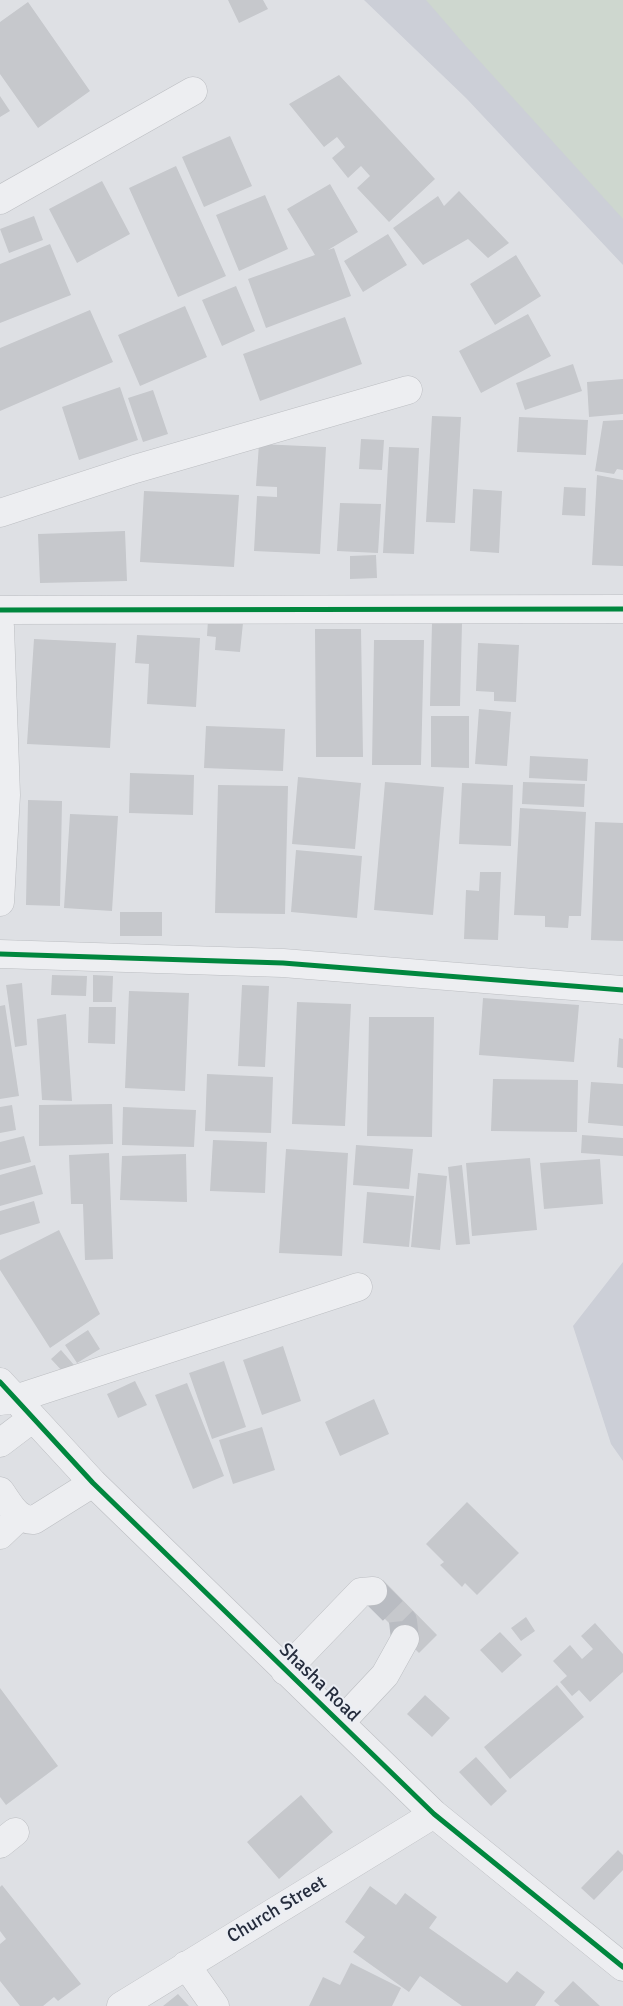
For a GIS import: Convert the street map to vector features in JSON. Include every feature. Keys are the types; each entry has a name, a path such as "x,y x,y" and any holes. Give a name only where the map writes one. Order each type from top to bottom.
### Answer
{"street":[{"path":"0,200 193,91"},
{"path":"0,513 135,469 408,390"},
{"path":"0,610 623,609"},
{"path":"0,627 6,795 0,902"},
{"path":"0,954 283,964 623,990"},
{"path":"5,1394 358,1288"},
{"name":"Shasha Road","path":"5,1394 33,1418 93,1483 434,1814 623,1967"},
{"path":"0,1443 33,1418"},
{"path":"0,1491 20,1516 26,1520 34,1520 93,1483"},
{"path":"0,1535 20,1516"},
{"path":"285,1671 361,1592 373,1591"},
{"path":"340,1723 385,1675 405,1639"},
{"name":"Church Street","path":"121,2006 434,1814"},
{"path":"186,1965 215,2006"}],"shaded area":[{"path":"364,0 623,0 623,265 466,98"},
{"path":"426,0 623,0 623,219 465,45"},
{"path":"623,1262 623,1461 611,1444 573,1326"}],"building":[{"path":"228,0 263,0 268,9 239,23"},
{"path":"28,2 90,91 38,128 0,74 0,22"},
{"path":"339,75 435,179 389,222 357,188 370,176 361,166 348,178 332,158 345,147 337,137 324,147 289,104"},
{"path":"0,96 10,111 0,117"},
{"path":"230,136 252,186 204,207 182,157"},
{"path":"176,166 226,276 178,297 129,188"},
{"path":"102,181 130,234 77,263 49,209"},
{"path":"330,184 358,232 328,250 334,248 351,296 266,328 248,279 315,255 287,209"},
{"path":"459,191 509,243 488,258 468,239 423,265 393,228 438,196 444,206"},
{"path":"265,195 288,249 239,271 216,215"},
{"path":"34,216 43,240 9,253 0,229"},
{"path":"388,234 407,265 363,292 344,261"},
{"path":"50,244 71,295 0,323 0,264"},
{"path":"516,255 541,296 495,325 470,284"},
{"path":"236,286 255,331 222,346 202,300"},
{"path":"185,306 207,357 140,386 118,335"},
{"path":"90,310 113,362 0,411 0,348"},
{"path":"528,314 551,356 481,393 459,351"},
{"path":"345,317 362,364 260,401 243,354"},
{"path":"573,364 582,391 525,410 516,383"},
{"path":"623,379 623,414 589,417 587,382"},
{"path":"120,387 138,440 79,460 62,407"},
{"path":"153,390 168,434 143,442 128,398"},
{"path":"432,416 461,417 455,523 426,522"},
{"path":"519,417 588,420 586,455 517,452"},
{"path":"623,420 623,470 617,469 614,474 595,471 603,421"},
{"path":"361,439 384,440 382,470 359,469"},
{"path":"259,444 326,447 320,554 254,551 257,496 277,497 277,487 256,486"},
{"path":"389,447 419,448 414,554 383,553"},
{"path":"597,475 623,480 623,566 592,565"},
{"path":"564,487 586,488 585,516 562,515"},
{"path":"473,489 502,491 499,553 470,551"},
{"path":"144,491 239,495 234,567 140,562"},
{"path":"340,503 381,504 378,553 337,551"},
{"path":"125,531 127,581 40,583 38,534"},
{"path":"376,555 377,578 350,579 350,556"},
{"path":"208,620 243,623 240,652 215,650 216,637 207,636"},
{"path":"432,623 462,623 460,706 430,706"},
{"path":"315,629 361,629 363,757 316,757"},
{"path":"137,635 200,638 196,707 147,704 149,664 135,663"},
{"path":"34,639 116,643 110,748 27,744"},
{"path":"374,640 424,640 421,765 372,765"},
{"path":"478,643 519,645 516,702 494,701 494,692 476,691"},
{"path":"479,709 511,712 507,766 475,764"},
{"path":"431,716 469,716 469,768 431,767"},
{"path":"206,726 285,729 283,771 204,768"},
{"path":"530,756 588,759 587,781 529,778"},
{"path":"130,773 194,775 193,815 129,813"},
{"path":"298,777 361,783 355,849 292,844"},
{"path":"385,782 444,787 433,915 374,910"},
{"path":"523,782 585,784 584,807 522,804"},
{"path":"462,783 513,785 511,846 459,844"},
{"path":"218,785 288,786 285,914 215,913"},
{"path":"28,800 62,801 60,906 26,905"},
{"path":"520,808 586,812 581,916 569,916 568,928 545,927 545,916 514,915"},
{"path":"70,814 118,816 112,911 64,908"},
{"path":"595,822 623,823 623,941 591,940"},
{"path":"296,850 362,856 357,918 291,912"},
{"path":"480,872 501,872 498,940 464,939 466,890 479,891"},
{"path":"120,912 162,912 162,936 120,936"},
{"path":"52,975 87,976 86,996 51,995"},
{"path":"93,975 113,976 112,1002 93,1002"},
{"path":"22,983 27,1045 15,1047 6,985"},
{"path":"242,985 269,986 265,1067 238,1066"},
{"path":"129,991 189,993 185,1091 125,1088"},
{"path":"483,998 579,1005 574,1062 479,1055"},
{"path":"297,1002 351,1004 345,1126 292,1124"},
{"path":"5,1005 19,1096 0,1099 0,1006"},
{"path":"89,1007 116,1007 115,1044 88,1043"},
{"path":"66,1014 72,1101 42,1100 37,1019"},
{"path":"369,1017 434,1017 432,1137 367,1136"},
{"path":"619,1038 623,1039 623,1068 617,1067"},
{"path":"207,1074 273,1077 271,1133 205,1131"},
{"path":"493,1079 578,1080 577,1132 491,1131"},
{"path":"591,1082 623,1084 623,1126 588,1123"},
{"path":"112,1104 113,1144 39,1146 39,1105"},
{"path":"12,1105 16,1130 0,1133 0,1107"},
{"path":"123,1107 196,1110 194,1147 122,1145"},
{"path":"582,1135 623,1138 623,1156 581,1153"},
{"path":"24,1136 31,1162 0,1170 0,1142"},
{"path":"213,1140 267,1142 265,1193 210,1191"},
{"path":"356,1145 413,1149 409,1189 353,1185"},
{"path":"286,1149 348,1153 342,1256 279,1253"},
{"path":"109,1153 113,1259 85,1260 83,1204 71,1204 69,1155"},
{"path":"186,1154 187,1202 120,1200 122,1156"},
{"path":"530,1158 537,1230 472,1236 466,1163"},
{"path":"600,1159 603,1204 544,1209 540,1163"},
{"path":"35,1165 43,1194 0,1206 0,1175"},
{"path":"462,1165 470,1244 456,1245 448,1167"},
{"path":"418,1173 447,1176 440,1250 411,1247"},
{"path":"367,1192 414,1196 409,1247 363,1243"},
{"path":"34,1201 40,1223 0,1235 0,1211"},
{"path":"59,1230 100,1314 50,1348 0,1270 0,1260"},
{"path":"88,1330 100,1349 77,1363 65,1345"},
{"path":"283,1346 301,1401 262,1415 243,1360"},
{"path":"61,1350 74,1365 64,1373 51,1359"},
{"path":"224,1361 246,1427 212,1439 189,1373"},
{"path":"135,1381 147,1405 118,1418 107,1394"},
{"path":"187,1383 224,1476 193,1489 155,1395"},
{"path":"374,1399 389,1434 340,1456 325,1422"},
{"path":"262,1427 275,1470 233,1484 219,1440"},
{"path":"467,1502 519,1553 477,1595 465,1583 462,1587 440,1565 444,1562 426,1544"},
{"path":"383,1580 437,1635 419,1653 365,1599"},
{"path":"526,1617 535,1631 521,1641 511,1628"},
{"path":"595,1623 623,1654 623,1672 590,1702 579,1690 572,1696 560,1682 567,1676 553,1661 570,1645 582,1659 593,1649 581,1636"},
{"path":"500,1632 522,1655 502,1673 480,1650"},
{"path":"557,1685 584,1717 510,1779 484,1747"},
{"path":"0,1688 58,1766 6,1805 0,1797"},
{"path":"425,1695 450,1718 432,1737 407,1714"},
{"path":"476,1757 507,1791 491,1806 459,1772"},
{"path":"301,1795 333,1832 279,1879 247,1842"},
{"path":"618,1850 623,1855 623,1870 594,1900 581,1888"},
{"path":"2,1885 81,1984 58,2001 54,1997 43,2006 20,2006 0,1981 0,1944 6,1939 0,1931 0,1887"},
{"path":"370,1886 396,1905 405,1893 437,1917 429,1928 507,1983 517,1971 545,1992 535,2006 462,2006 420,1976 409,1992 353,1952 365,1937 345,1922"},
{"path":"351,1963 401,1988 392,2006 309,2006 323,1977 340,1985"},
{"path":"573,1981 600,2006 560,2006 554,2001"},
{"path":"178,1994 189,2006 163,2006"}],"tunnel":[{"path":"373,1591 403,1621 405,1639"}],"cycle path":[{"path":"0,610 623,609"},
{"path":"0,954 283,963 623,990"},
{"path":"0,1382 93,1483 434,1814 623,1967"}]}
